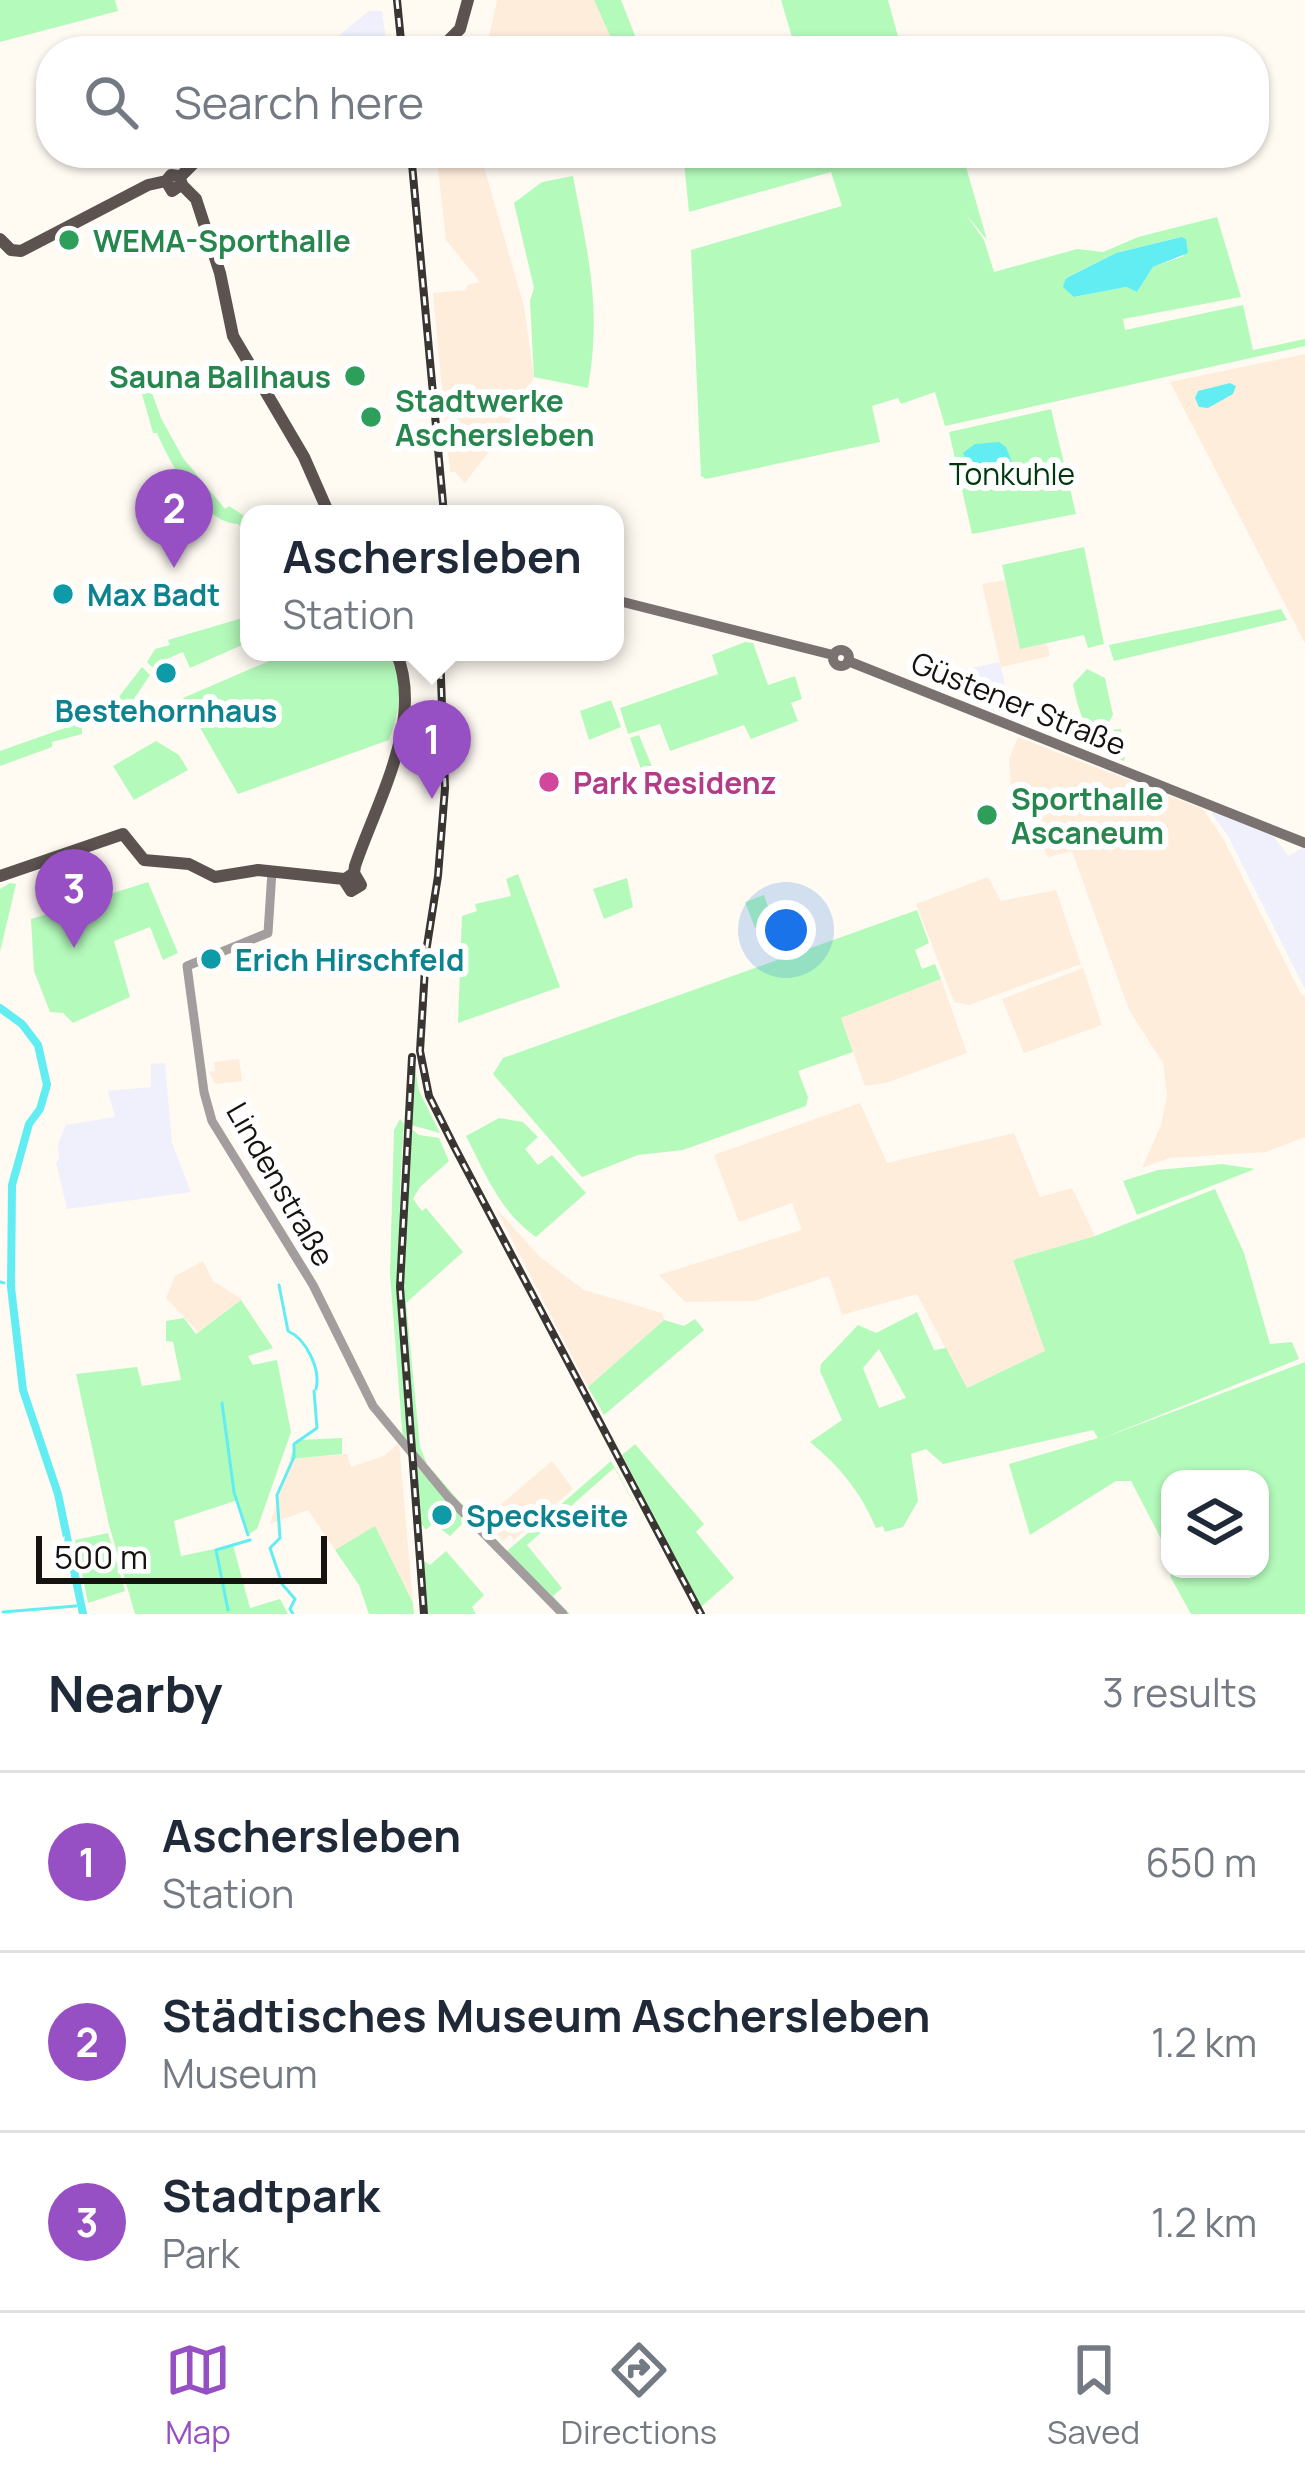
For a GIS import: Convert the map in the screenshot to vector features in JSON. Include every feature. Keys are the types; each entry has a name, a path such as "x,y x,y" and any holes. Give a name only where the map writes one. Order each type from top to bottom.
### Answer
{"main road":[{"path":"453,36 460,29 468,0"},
{"path":"0,239 15,252 148,185 176,181 189,168"},
{"path":"176,181 196,199 217,262 232,336 304,457 324,505"},
{"name":"Güstener Straße","path":"624,602 833,655 842,650 848,662 1305,843"},
{"path":"7,872 123,834 149,862 189,864 219,877 272,871 349,876 397,745 407,686 399,661"}],"street":[{"name":"Lindenstraße","path":"272,871 268,933 187,966 212,1121 313,1285 373,1406 404,1447 563,1614"}],"shaded area":[{"path":"497,0 594,0 611,36 567,35 489,36"},
{"path":"369,11 382,11 385,36 338,36"},
{"path":"438,168 484,168 524,306 534,377 510,426 501,428 465,483 450,472 433,293 467,290 467,285 480,282 446,240"},
{"path":"1305,354 1305,643 1170,382"},
{"path":"1005,580 1020,648 1047,643 1050,656 1001,667 982,584"},
{"path":"999,662 1013,720 955,694 945,674"},
{"path":"1018,737 1203,809 1305,995 1305,1137 1266,1152 1170,1158 1142,1168 1161,1125 1167,1096 1163,1063 1129,1010 1072,851 1048,857 1011,789 1009,759"},
{"path":"1214,809 1270,831 1288,856 1305,847 1305,989 1228,836 1212,814"},
{"path":"988,877 1001,901 1056,890 1081,964 969,1005 954,1002 916,904"},
{"path":"1083,968 1102,1025 1024,1053 1002,999"},
{"path":"941,979 967,1053 886,1083 865,1086 841,1018"},
{"path":"239,1059 242,1081 215,1084 209,1072 215,1071 214,1062"},
{"path":"165,1063 172,1143 191,1192 67,1209 56,1162 66,1125 115,1117 108,1091 151,1087 151,1064"},
{"path":"860,1103 887,1163 1014,1133 1040,1197 1072,1188 1095,1236 1013,1260 1046,1351 966,1388 917,1294 842,1315 829,1276 754,1301 685,1302 659,1275 802,1230 792,1203 739,1222 714,1155"},
{"path":"495,1207 540,1257 584,1290 662,1313 664,1320 588,1387"},
{"path":"203,1261 213,1281 242,1299 198,1332 166,1298 175,1276"},
{"path":"399,1443 413,1603 375,1527 335,1550 308,1510 270,1524 290,1459 347,1454 351,1467 384,1456"},
{"path":"552,1461 573,1489 514,1540 510,1535 503,1541 484,1519"}],"green space":[{"path":"0,0 115,0 118,11 0,42"},
{"path":"594,0 621,0 635,36 610,36"},
{"path":"781,0 888,0 898,36 792,36"},
{"path":"685,168 966,168 987,240 965,213 984,240 994,272 1077,249 1103,252 1138,237 1217,217 1241,297 1123,319 1125,330 1243,305 1253,350 1305,339 1305,346 945,426 935,392 901,404 898,398 872,406 880,442 706,479 701,476 691,250 842,206 831,172 689,212","holes":["1180,237 1184,256 1153,267 1137,292 1126,287 1075,297 1065,278 1116,253"]},
{"path":"573,176 593,306 588,388 534,377 530,301 534,288 514,203 542,182"},
{"path":"131,377 150,387 183,458 225,509 229,506 240,513 240,527 200,503 153,433 142,394 125,392"},
{"name":"Tonkuhle","path":"1051,409 1076,514 972,534 949,432"},
{"path":"1084,547 1104,644 1088,648 1084,635 1020,649 1002,565"},
{"path":"1281,609 1287,620 1114,661 1109,645"},
{"path":"240,619 240,646 190,668 183,652 162,661 155,670 147,662 155,649 170,645 168,640"},
{"path":"753,643 768,685 795,676 802,699 791,703 798,721 751,739 744,725 670,751 660,724 628,734 620,708 718,674 712,655"},
{"path":"269,661 394,661 398,674 396,719 389,740 238,794 183,698"},
{"path":"142,667 150,675 126,711 97,726 96,711 114,703"},
{"path":"1087,669 1105,678 1113,715 1097,731 1085,723 1073,684"},
{"path":"611,700 621,727 589,740 580,711"},
{"path":"82,722 82,734 0,766 0,751"},
{"path":"1121,729 1124,761 1084,745 1090,732"},
{"path":"639,735 662,791 650,795 630,738"},
{"path":"156,741 179,755 188,770 134,800 113,766"},
{"path":"518,874 560,987 458,1023 462,916 477,911 475,904 511,896 506,879"},
{"path":"627,878 633,907 604,919 593,889"},
{"path":"148,882 178,953 163,960 150,927 114,941 130,997 73,1023 63,1013 50,1012 34,971 31,919"},
{"path":"16,884 0,952 0,889"},
{"path":"764,895 773,922 755,928 745,902"},
{"path":"917,910 929,943 915,950 922,969 935,964 941,979 841,1018 853,1052 798,1071 808,1097 806,1106 683,1150 638,1155 582,1177 493,1074 503,1058"},
{"path":"414,1062 419,1091 440,1133 411,1125"},
{"path":"499,1118 523,1122 538,1137 525,1149 538,1165 552,1155 586,1193 536,1237 503,1204 466,1136"},
{"path":"400,1119 404,1124 400,1287 410,1450 403,1441 390,1274 394,1130"},
{"path":"410,1128 419,1135 439,1138 449,1161 413,1199 463,1252 406,1303 420,1447 427,1464 478,1523 415,1456 402,1262"},
{"path":"1222,1164 1255,1169 1137,1215 1123,1181 1158,1170"},
{"path":"1215,1189 1244,1253 1270,1344 1292,1342 1299,1359 1098,1440 1305,1362 1305,1614 1191,1614 1171,1578 1269,1578 1269,1470 1161,1470 1161,1539 1131,1481 1116,1481 1030,1535 1009,1464 1098,1438 1093,1430 943,1464 926,1449 911,1454 918,1501 903,1527 885,1532 883,1526 876,1528 849,1481 810,1442 842,1420 821,1364 858,1325 876,1333 917,1312 934,1350 946,1348 967,1388 1045,1351 1013,1260 1095,1236","holes":["879,1349 906,1398 879,1408 863,1368"]},
{"path":"241,1300 273,1348 248,1356 253,1365 277,1360 291,1432 257,1529 249,1534 238,1500 174,1521 181,1556 233,1545 250,1608 280,1599 288,1614 135,1614 109,1525 76,1374 137,1367 142,1386 181,1380 173,1342 166,1341 166,1321 184,1318 196,1334"},
{"path":"695,1319 704,1330 604,1415 588,1387 664,1320 684,1326"},
{"path":"342,1438 342,1454 290,1459 297,1440"},
{"path":"635,1444 704,1524 696,1532 734,1578 701,1607 622,1455"},
{"path":"611,1461 643,1519 614,1468 527,1545 562,1588 553,1596 570,1614 566,1614 506,1552"},
{"path":"416,1466 466,1520 450,1536 433,1523 426,1530 420,1522"},
{"path":"375,1526 414,1614 369,1614 359,1585 335,1550"},
{"path":"108,1533 125,1591 88,1603 75,1540"},
{"path":"446,1551 484,1595 472,1607 476,1614 426,1614 424,1561 430,1565"}],"water":[{"path":"1186,239 1188,253 1153,267 1137,292 1126,287 1074,297 1063,287 1066,278 1116,253"},
{"path":"1230,383 1236,386 1233,394 1208,408 1199,407 1198,391"},
{"path":"999,442 1015,470 1008,482 988,486 975,482 963,453 975,444"}],"waterway":[{"path":"0,1008 22,1024 38,1045 47,1085 40,1109 29,1124 12,1185 11,1287 23,1390 58,1494 83,1614"},
{"path":"0,1282 4,1283"},
{"path":"279,1285 288,1331 311,1356 316,1389"},
{"path":"293,1614 290,1609 295,1599 282,1584 270,1548 280,1538 277,1495 294,1457 294,1444 317,1428 314,1391"},
{"path":"222,1403 234,1492 248,1535"},
{"path":"228,1610 216,1550 250,1540"},
{"path":"3,1612 76,1606"}],"railway":[{"path":"397,0 401,36"},
{"path":"412,168 443,505"},
{"path":"440,661 445,788 420,1051 429,1096 701,1614"},
{"path":"412,1057 400,1287 424,1614"}],"place":[{"name":"WEMA-Sporthalle","path":"69,240"},
{"name":"Sauna Ballhaus","path":"355,376"},
{"name":"Stadtwerke Aschersleben","path":"371,417"},
{"name":"Städtisches Museum Aschersleben","path":"174,568"},
{"name":"Max Badt","path":"63,594"},
{"name":"Bestehornhaus","path":"166,673"},
{"name":"Park Residenz","path":"549,782"},
{"name":"Aschersleben","path":"432,799"},
{"name":"Sporthalle Ascaneum","path":"987,815"},
{"name":"Stadtpark","path":"74,948"},
{"name":"Erich Hirschfeld","path":"211,959"},
{"name":"Speckseite","path":"442,1515"}]}
